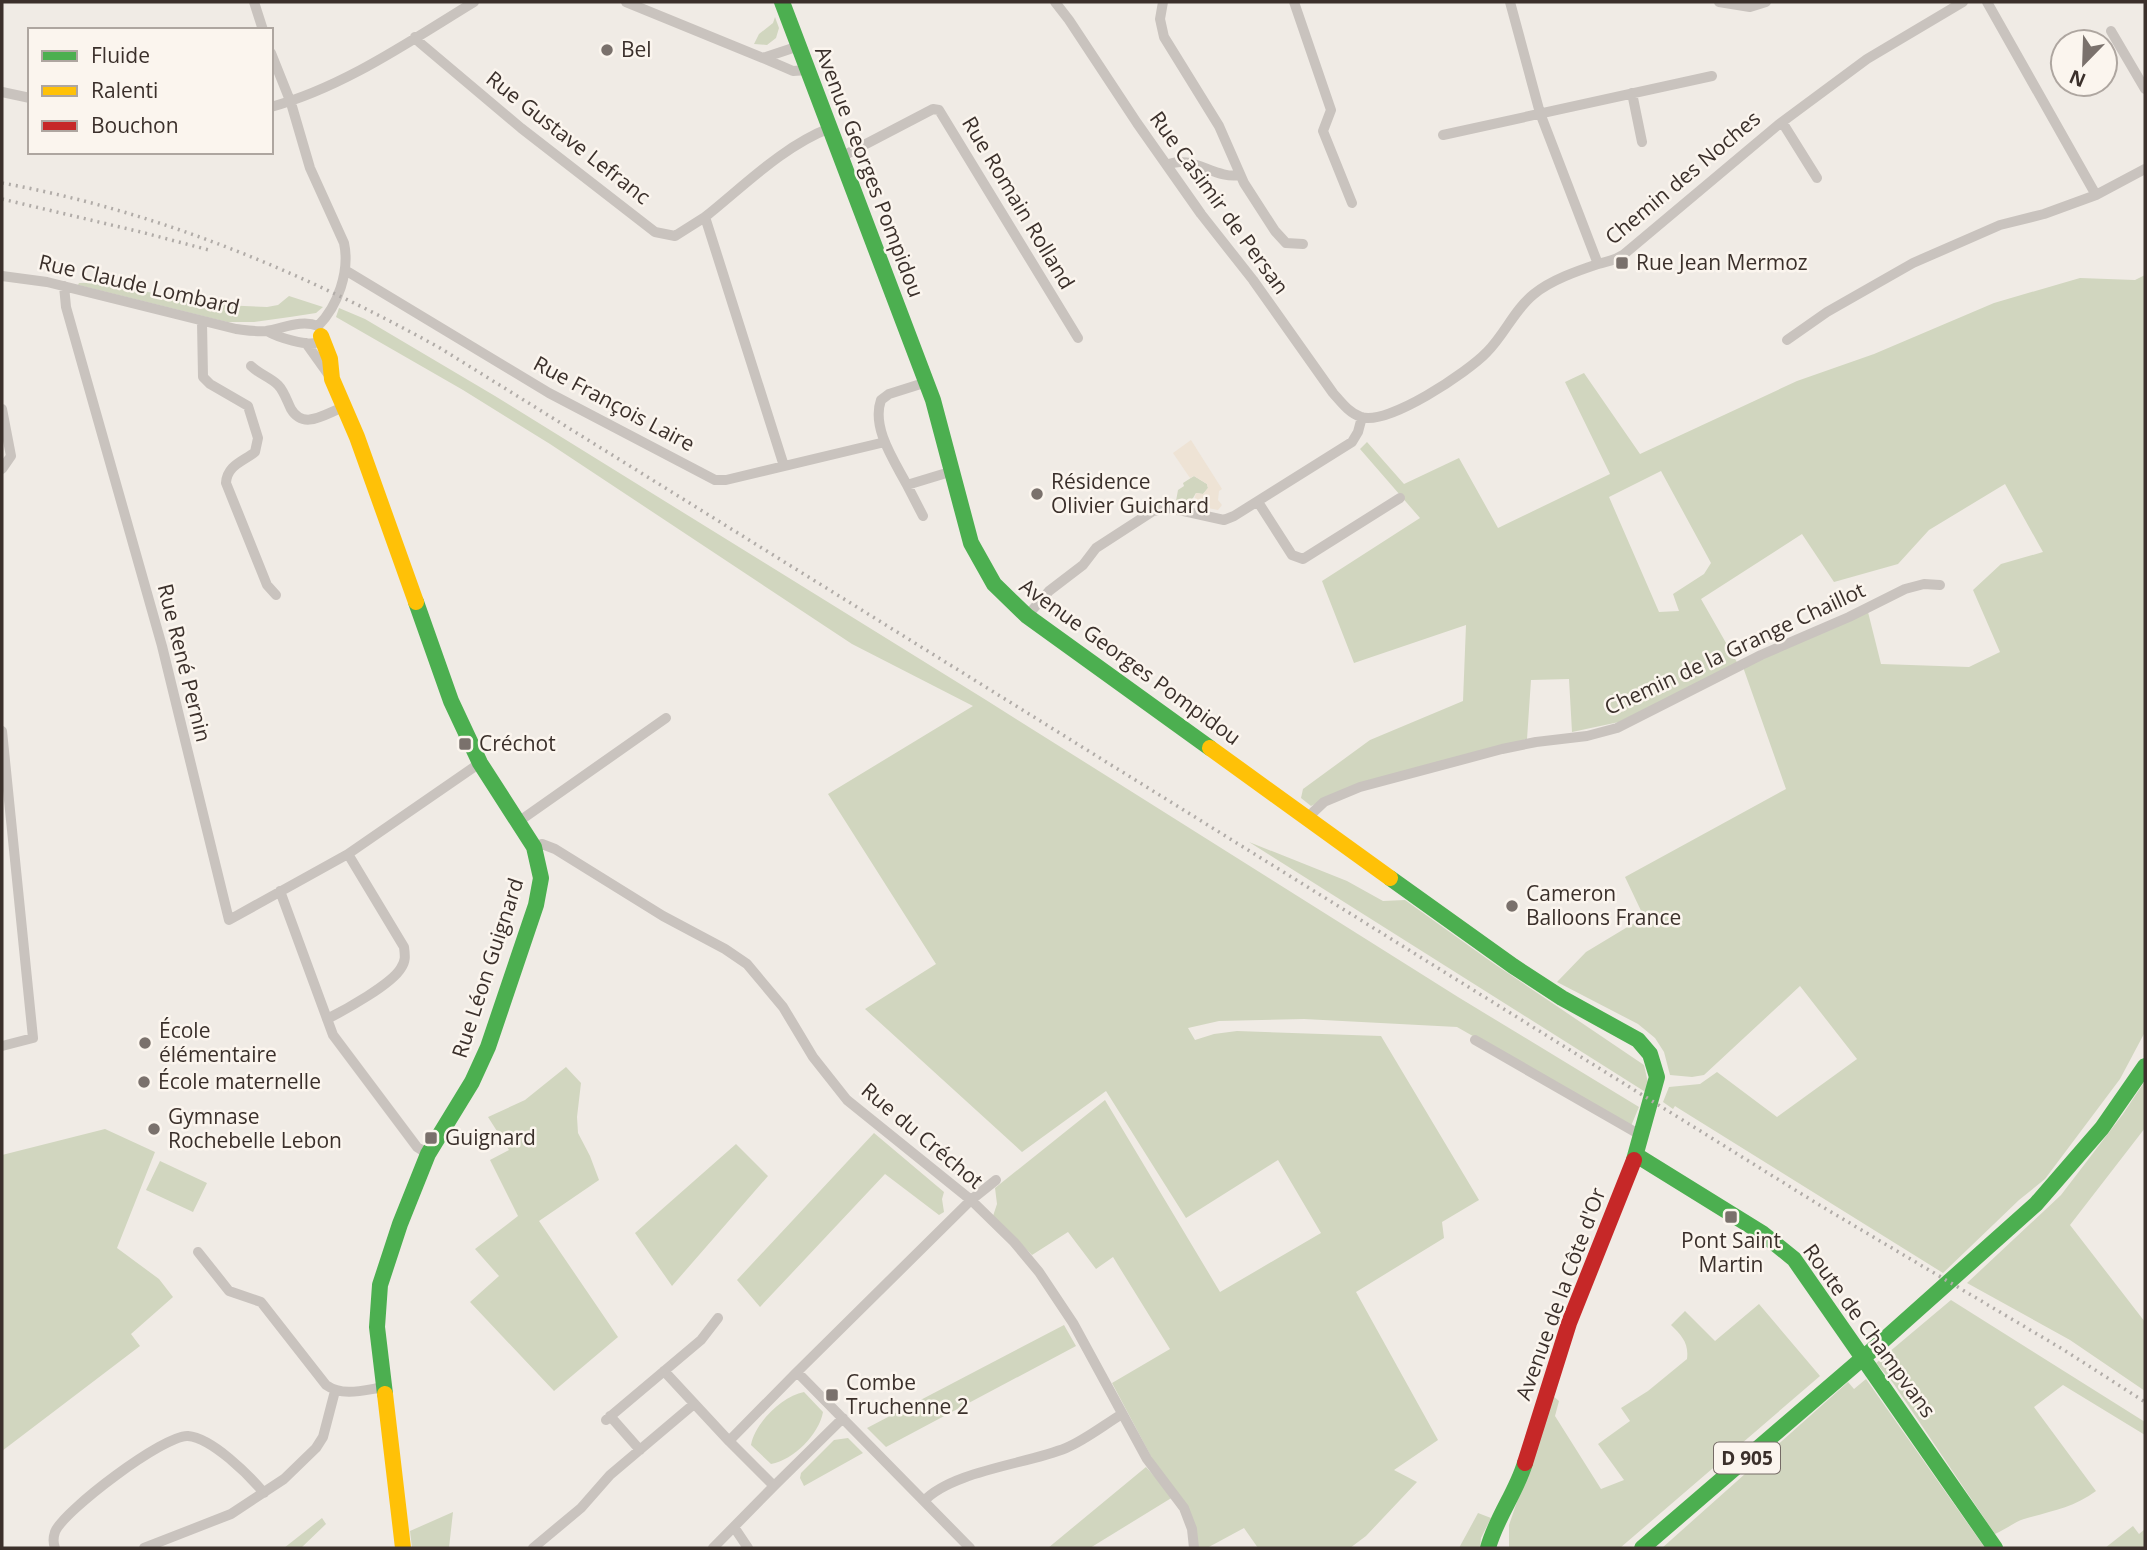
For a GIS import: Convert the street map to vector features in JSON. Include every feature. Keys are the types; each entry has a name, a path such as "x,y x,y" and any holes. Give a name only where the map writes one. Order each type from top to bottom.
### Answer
{"main road":[{"name":"Avenue Georges Pompidou","path":"782,2 927,382 966,527 977,556 994,584 1027,616 1522,972 1638,1041 1654,1061 1657,1077 1654,1094"},
{"name":"Rue Léon Guignard","path":"311,334 330,359 332,379 451,701 480,763 534,847 541,878 492,1035 472,1082 428,1154 400,1223 380,1285 377,1327 403,1548"},
{"name":"D 905","path":"1642,1548 1930,1300 2053,1186 2102,1128 2145,1066"},
{"name":"Avenue de la Côte d'Or","path":"1488,1548 1491,1536 1520,1480 1569,1324 1636,1155 1654,1094"},
{"name":"Route de Champvans","path":"1636,1155 1762,1233 1794,1259 1996,1548"},
{"name":"Avenue de la Côte d'Or","path":"1500,1548 1507,1508"}],"street":[{"path":"254,2 262,28"},
{"path":"273,107 291,103 346,78 474,2"},
{"path":"626,2 793,71 808,69"},
{"name":"Rue Casimir de Persan","path":"1055,2 1167,165 1333,393 1348,410 1362,418"},
{"path":"1163,2 1160,19 1164,37 1219,126 1240,175 1264,215 1286,243 1303,244"},
{"path":"1294,2 1331,110 1323,131 1352,203"},
{"path":"1510,2 1540,113 1598,264"},
{"path":"1719,2 1750,8 1766,2"},
{"name":"Chemin des Noches","path":"1362,418 1389,415 1445,383 1484,355 1518,309 1534,294 1552,283 1598,264 1613,261 1622,255 1782,122 1867,59 1944,7 1963,2"},
{"path":"1987,2 2096,195"},
{"name":"Rue Gustave Lefranc","path":"415,37 521,128 655,232 675,236 705,217 776,160 807,139 830,128"},
{"path":"2119,45 2145,89"},
{"path":"763,58 799,46"},
{"path":"273,58 291,103 310,168 344,243 344,276 330,308 311,334"},
{"path":"1443,135 1712,76"},
{"path":"7,93 28,98"},
{"path":"1632,93 1642,142"},
{"name":"Rue Romain Rolland","path":"841,157 933,108 939,110 1078,338"},
{"path":"1782,122 1817,178"},
{"path":"1167,165 1182,162 1226,176 1240,175"},
{"path":"1787,340 1815,320 1913,263 2000,225 2044,214 2096,195 2145,169"},
{"path":"705,217 784,466"},
{"name":"Rue Claude Lombard","path":"2,276 64,286 236,329 267,331 276,336 311,334"},
{"name":"Rue François Laire","path":"344,276 549,393 715,480 726,480 885,442"},
{"name":"Rue René Pernin","path":"64,286 66,307 162,646 229,920 348,854 480,763"},
{"path":"202,322 203,377 210,384 248,405 258,438 255,452 232,469 226,477 226,483 267,585 276,595"},
{"name":"Rue Claude Lombard","path":"267,331 277,327 311,334"},
{"path":"251,366 277,384 300,420 312,420 344,407"},
{"path":"923,516 885,442 878,413 881,400 889,394 927,382"},
{"path":"2,409 11,456 2,468"},
{"path":"1027,616 1049,591 1083,565 1096,548 1153,511 1170,509 1224,520 1234,516 1352,442 1362,418"},
{"path":"907,485 953,471"},
{"path":"1258,502 1292,555 1303,559 1400,498"},
{"name":"Chemin de la Grange Chaillot","path":"1307,818 1324,802 1360,787 1502,749 1587,736 1617,728 1761,654 1849,617 1905,589 1924,584 1940,585"},
{"path":"518,822 666,718"},
{"path":"2,731 33,1038 2,1046"},
{"name":"Rue du Créchot","path":"534,847 542,844 555,849 747,964 783,1007 813,1057 847,1100 971,1200 1014,1242 1039,1272 1073,1322 1147,1459 1184,1508 1192,1529 1194,1548"},
{"path":"327,1019 352,1006 399,972 405,957 404,947 348,854"},
{"path":"279,891 333,1034 417,1147 428,1154"},
{"path":"1475,1040 1642,1136"},
{"path":"729,1441 971,1200 996,1180"},
{"path":"198,1252 229,1291 261,1302 326,1385 335,1391 346,1392 384,1387"},
{"path":"640,1450 608,1418 701,1340 718,1318"},
{"path":"664,1370 774,1486"},
{"path":"797,1372 970,1548"},
{"path":"144,1548 221,1518 284,1479 316,1448 327,1428 335,1391"},
{"path":"533,1548 580,1508 610,1475 694,1404"},
{"path":"924,1501 938,1489 985,1471 1067,1448 1122,1414"},
{"path":"713,1548 843,1418"},
{"path":"55,1548 54,1537 61,1523 104,1484 167,1442 183,1436 195,1437 232,1461 264,1493"},
{"path":"734,1527 748,1548"}],"green space":[{"path":"775,17 779,28 776,38 767,45 754,44 759,34 773,23"},
{"path":"2145,275 2145,1032 2120,1079 2045,1179 2019,1200 1943,1273 1675,1106 1673,1109 1663,1102 1669,1087 1700,1084 1717,1072 1777,1117 1857,1059 1800,986 1704,1075 1692,1077 1670,1075 1664,1052 1655,1038 1638,1024 1557,982 1586,952 1644,917 1625,877 1786,789 1743,667 1868,612 1881,664 1969,667 2000,652 1973,590 2001,564 2043,552 2005,484 1929,530 1898,564 1834,582 1802,534 1701,599 1738,664 1619,722 1572,732 1569,679 1531,680 1527,739 1338,793 1311,806 1301,798 1303,789 1370,740 1463,701 1466,625 1354,663 1322,581 1420,518 1360,449 1367,442 1404,484 1459,458 1498,528 1610,474 1565,382 1584,373 1640,454 1797,381 1874,354 1994,303 2080,278 2135,280","holes":["1661,471 1711,563 1704,574 1673,594 1679,611 1659,612 1609,497"]},
{"path":"121,282 120,287 221,305 267,307 278,305 289,296 323,307 316,313 254,322 227,322 78,285"},
{"path":"339,308 365,319 495,396 1458,997 1639,1107 1631,1126 1457,1027 1304,1019 1219,1021 1188,1028 1195,1040 1237,1031 1381,1036 1479,1200 1442,1222 1444,1238 1356,1292 1438,1440 1394,1470 1417,1482 1366,1536 1350,1548 1258,1548 1244,1528 1207,1548 1196,1548 1195,1539 1112,1383 1170,1349 1113,1257 1096,1269 1068,1232 1032,1255 993,1216 997,1204 995,1188 1105,1100 1220,1292 1321,1233 1278,1160 1186,1218 1106,1091 1022,1152 865,1009 936,964 828,794 973,706 852,644 550,444 336,317"},
{"path":"1194,476 1207,484 1208,488 1203,494 1196,493 1185,503 1176,501 1178,490 1184,486 1183,483"},
{"path":"1249,842 1347,881 1383,901 1405,900 1644,1065 1649,1087 1647,1093"},
{"path":"566,1067 581,1083 578,1133 599,1180 539,1221 618,1337 554,1391 470,1302 499,1276 475,1249 518,1216 490,1160 509,1150 488,1117 525,1100"},
{"path":"2145,1081 2145,1128 2070,1225 2145,1322 2145,1391 2070,1340 1967,1283 2061,1195"},
{"path":"105,1129 155,1152 117,1248 159,1279 173,1297 131,1334 140,1346 2,1451 2,1155"},
{"path":"874,1133 944,1192 944,1212 939,1215 885,1174 760,1307 737,1280"},
{"path":"736,1144 768,1176 672,1286 635,1233"},
{"path":"160,1161 207,1183 193,1212 146,1190"},
{"path":"1951,1300 2145,1422 2145,1435 2063,1385 2034,1407 2096,1491 2070,1505 2020,1520 1995,1534 1893,1383 1876,1363"},
{"path":"1759,1304 1820,1376 1620,1548 1509,1548 1509,1525 1553,1396 1559,1401 1555,1416 1601,1489 1624,1480 1598,1444 1630,1421 1621,1408 1648,1391 1687,1359 1684,1340 1671,1325 1685,1311 1715,1341"},
{"path":"1064,1325 1076,1346 886,1447 867,1428"},
{"path":"1866,1379 1985,1548 1662,1548 1848,1382 1854,1389"},
{"path":"804,1392 823,1412 821,1420 811,1437 797,1452 771,1464 751,1445 758,1428 779,1405"},
{"path":"848,1438 863,1453 804,1486 801,1473 834,1440"},
{"path":"1146,1467 1173,1497 1090,1548 1048,1548"},
{"path":"453,1512 449,1548 412,1548 410,1531"},
{"path":"1478,1513 1491,1518 1481,1538 1480,1548 1459,1548"},
{"path":"322,1518 326,1524 301,1548 284,1548"},
{"path":"2133,1526 2139,1534 2145,1529 2145,1548 2105,1548"}],"shaded area":[{"path":"1191,440 1222,489 1219,491 1218,500 1222,505 1218,510 1193,505 1196,493 1203,494 1208,488 1207,484 1194,476 1190,478 1173,453"}],"railway":[{"path":"2,183 117,210 228,247 336,294 440,348 1821,1206 2064,1350 2145,1402"},
{"path":"2,199 209,250"}],"traffic: fast":[{"path":"782,2 933,400 971,543 994,584 1027,616 1210,748"},
{"path":"385,1394 377,1327 380,1285 400,1224 428,1154 472,1082 488,1047 536,905 541,878 534,847 480,763 451,701 416,602"},
{"path":"1390,878 1513,966 1562,998 1638,1040 1650,1054 1657,1077 1634,1160"},
{"path":"1642,1548 1878,1345 2036,1204 2102,1128 2145,1066"},
{"path":"1636,1155 1762,1233 1794,1259 1995,1548"},
{"path":"1488,1548 1525,1463"}],"traffic: slow":[{"path":"321,336 330,359 332,379 357,437 416,602"},
{"path":"1210,748 1390,878"},
{"path":"385,1394 403,1548"}],"traffic: jam":[{"path":"1525,1463 1569,1323 1634,1160"}],"place":[{"name":"Bel","path":"607,50"},
{"name":"Rue Jean Mermoz","path":"1622,263"},
{"name":"Résidence Olivier Guichard","path":"1037,494"},
{"name":"Créchot","path":"465,744"},
{"name":"Cameron Balloons France","path":"1512,906"},
{"name":"École élémentaire","path":"145,1043"},
{"name":"École maternelle","path":"144,1082"},
{"name":"Gymnase Rochebelle Lebon","path":"154,1129"},
{"name":"Guignard","path":"431,1138"},
{"name":"Pont Saint Martin","path":"1731,1217"},
{"name":"Combe Truchenne 2","path":"832,1395"}]}
